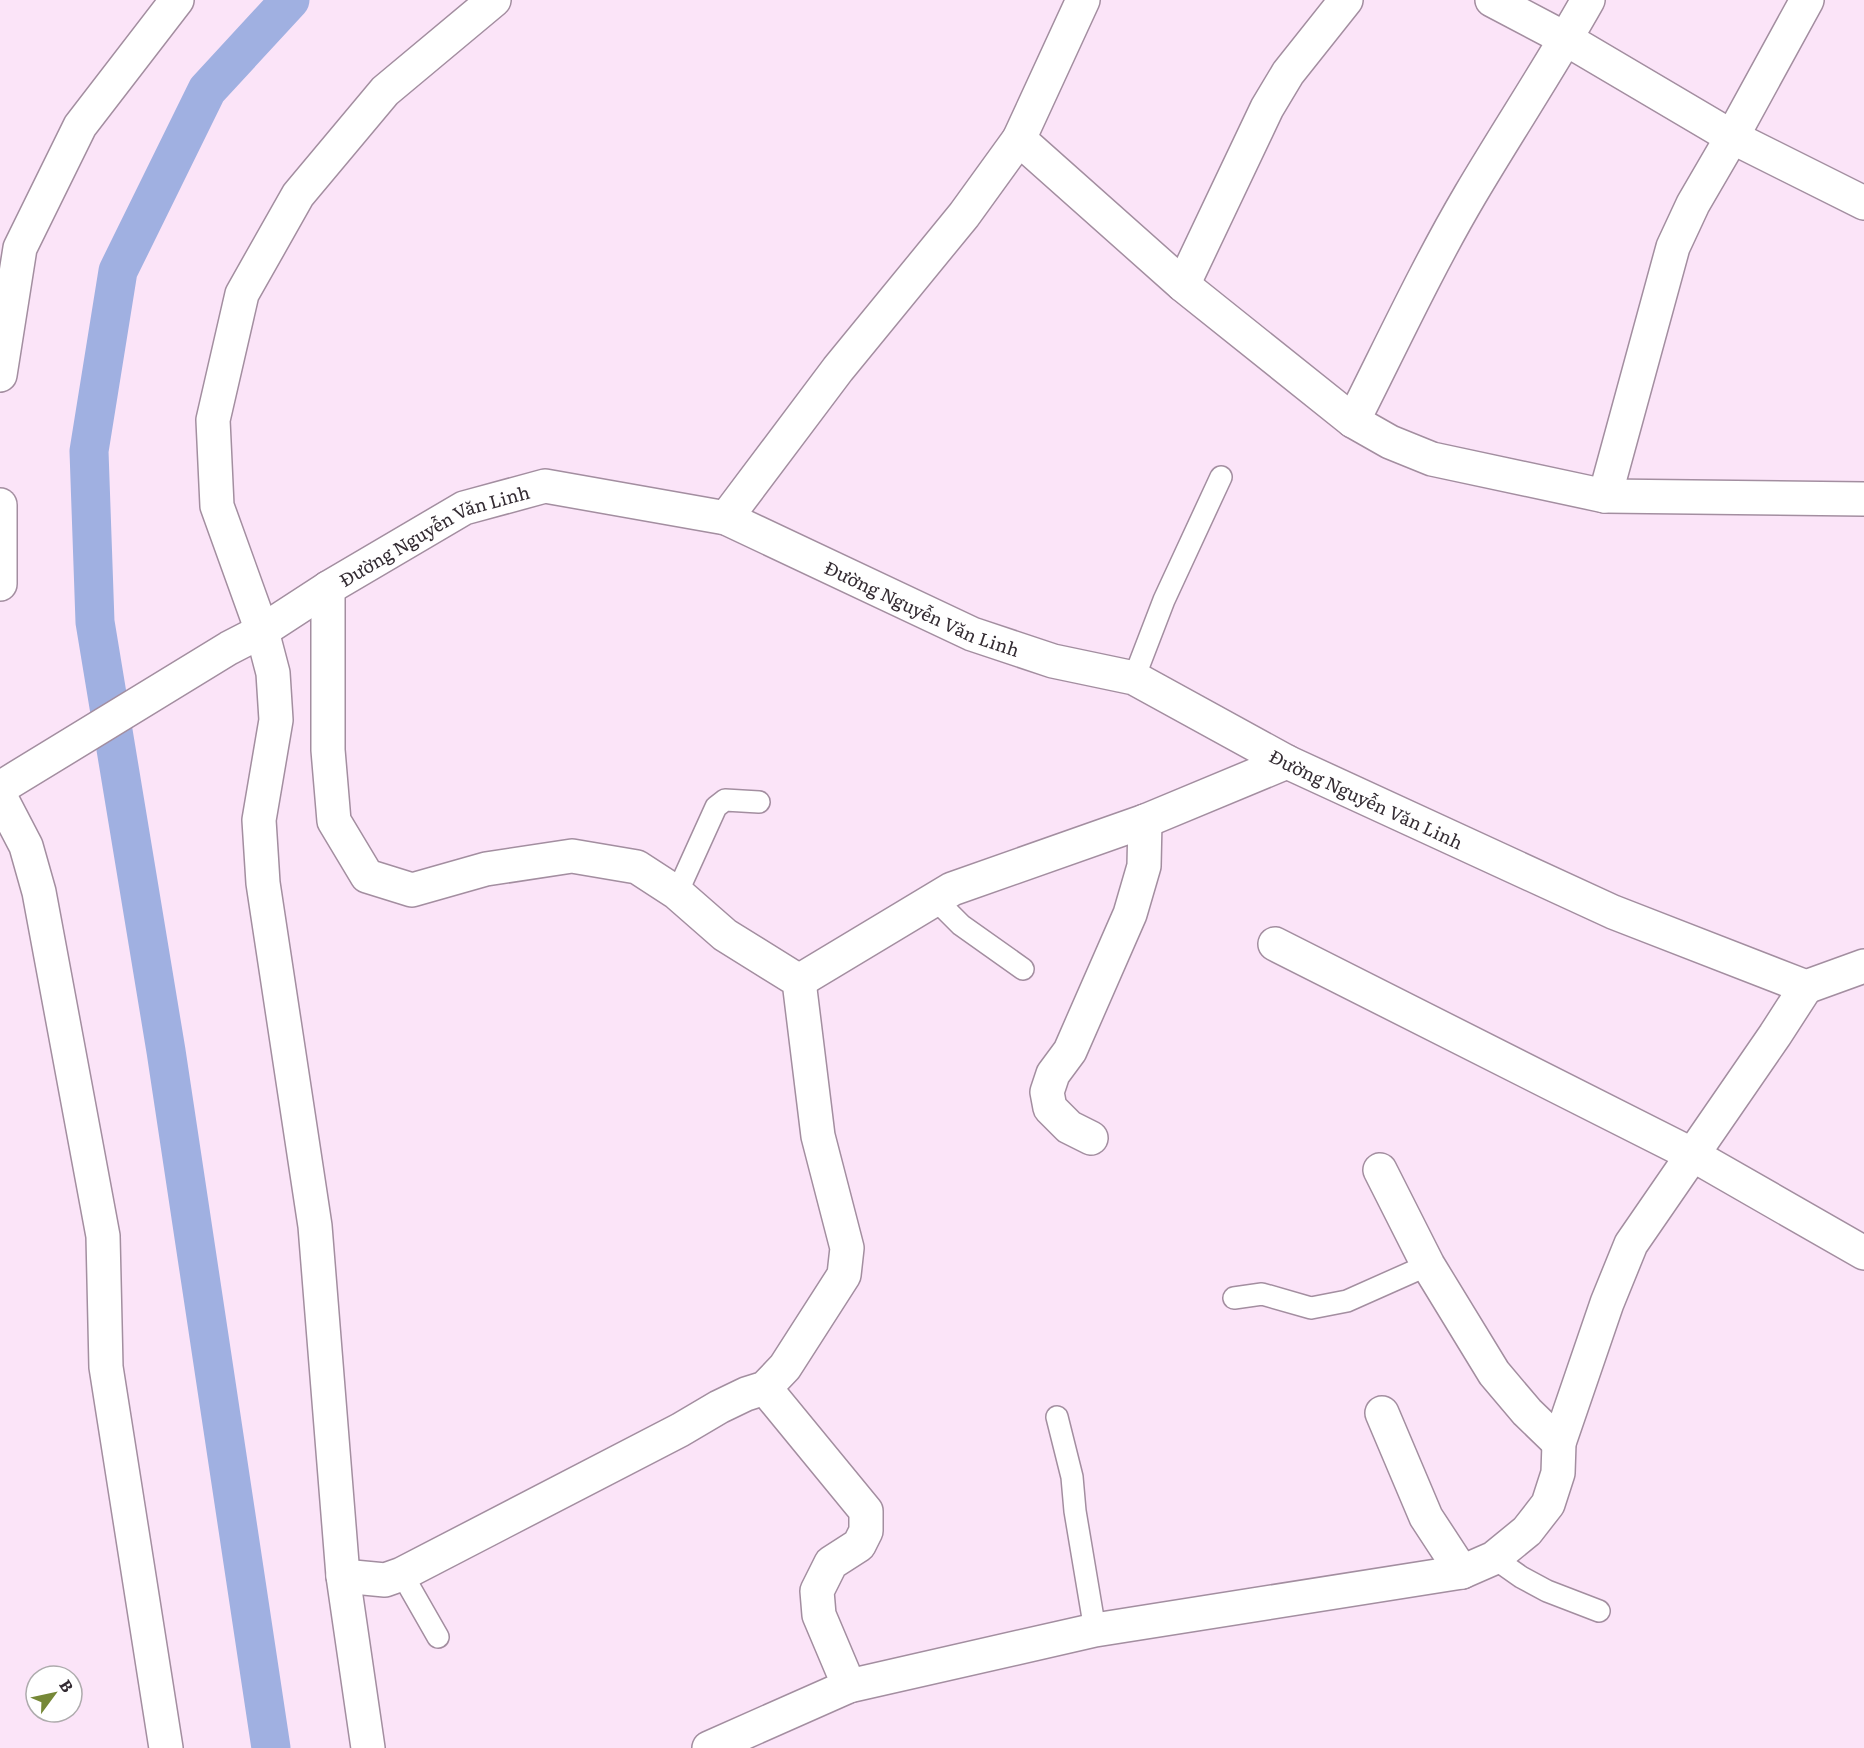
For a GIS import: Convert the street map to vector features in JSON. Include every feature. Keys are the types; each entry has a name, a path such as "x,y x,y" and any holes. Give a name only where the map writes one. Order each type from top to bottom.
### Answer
{"street":[{"path":"0,375 20,248 80,126 177,0"},
{"path":"368,1748 343,1576 315,1226 263,884 259,820 276,720 273,673 262,631 217,506 213,420 242,294 298,195 385,91 494,0"},
{"path":"726,518 838,369 964,215 1019,139 1083,0"},
{"path":"1182,285 1267,108 1288,74 1346,0"},
{"path":"1492,0 1566,39 1732,137 1864,203"},
{"path":"1353,421 1470,195 1588,0"},
{"path":"1605,496 1673,247 1693,204 1807,0"},
{"path":"1019,139 1182,285 1353,421 1390,442 1432,459 1605,496 1864,499"},
{"name":"Đường Nguyễn Văn Linh","path":"0,788 464,508 545,486 726,518 972,634 1053,661 1134,678 1287,762 1613,912 1806,987"},
{"path":"0,504 0,584"},
{"path":"328,588 328,750 334,820 367,876 412,890 486,869 572,856 637,867 677,893 725,935 799,981"},
{"path":"799,981 952,889 1145,821 1287,762"},
{"path":"0,796 26,846 39,892 104,1236 106,1367 166,1748"},
{"path":"1091,1138 1069,1127 1050,1108 1047,1092 1053,1074 1070,1051 1130,914 1144,866 1145,821"},
{"path":"1275,944 1693,1155 1864,1253"},
{"path":"709,1748 849,1686 1095,1630 1462,1572 1494,1558 1527,1531 1548,1504 1558,1473 1559,1443 1607,1303 1631,1244 1806,987 1864,966"},
{"path":"343,1576 385,1580 402,1574 680,1430 719,1407 765,1388 785,1367 844,1275 847,1248 818,1136 799,981"},
{"path":"1380,1170 1428,1265 1494,1373 1527,1412 1559,1443"},
{"path":"765,1388 866,1511 866,1531 859,1545 831,1563 817,1591 819,1615 849,1686"},
{"path":"1382,1413 1426,1517 1462,1572"}],"lane":[{"path":"1134,678 1164,600 1221,477"},
{"path":"677,893 716,807 725,800 759,802"},
{"path":"935,899 961,925 1023,969"},
{"path":"1234,1298 1262,1294 1311,1308 1347,1301 1428,1265"},
{"path":"1057,1417 1072,1477 1075,1511 1095,1630"},
{"path":"1494,1558 1547,1592 1599,1611"},
{"path":"402,1574 438,1637"}],"waterway":[{"path":"271,1748 166,1051 95,622 89,451 118,271 207,90 290,0"}]}
